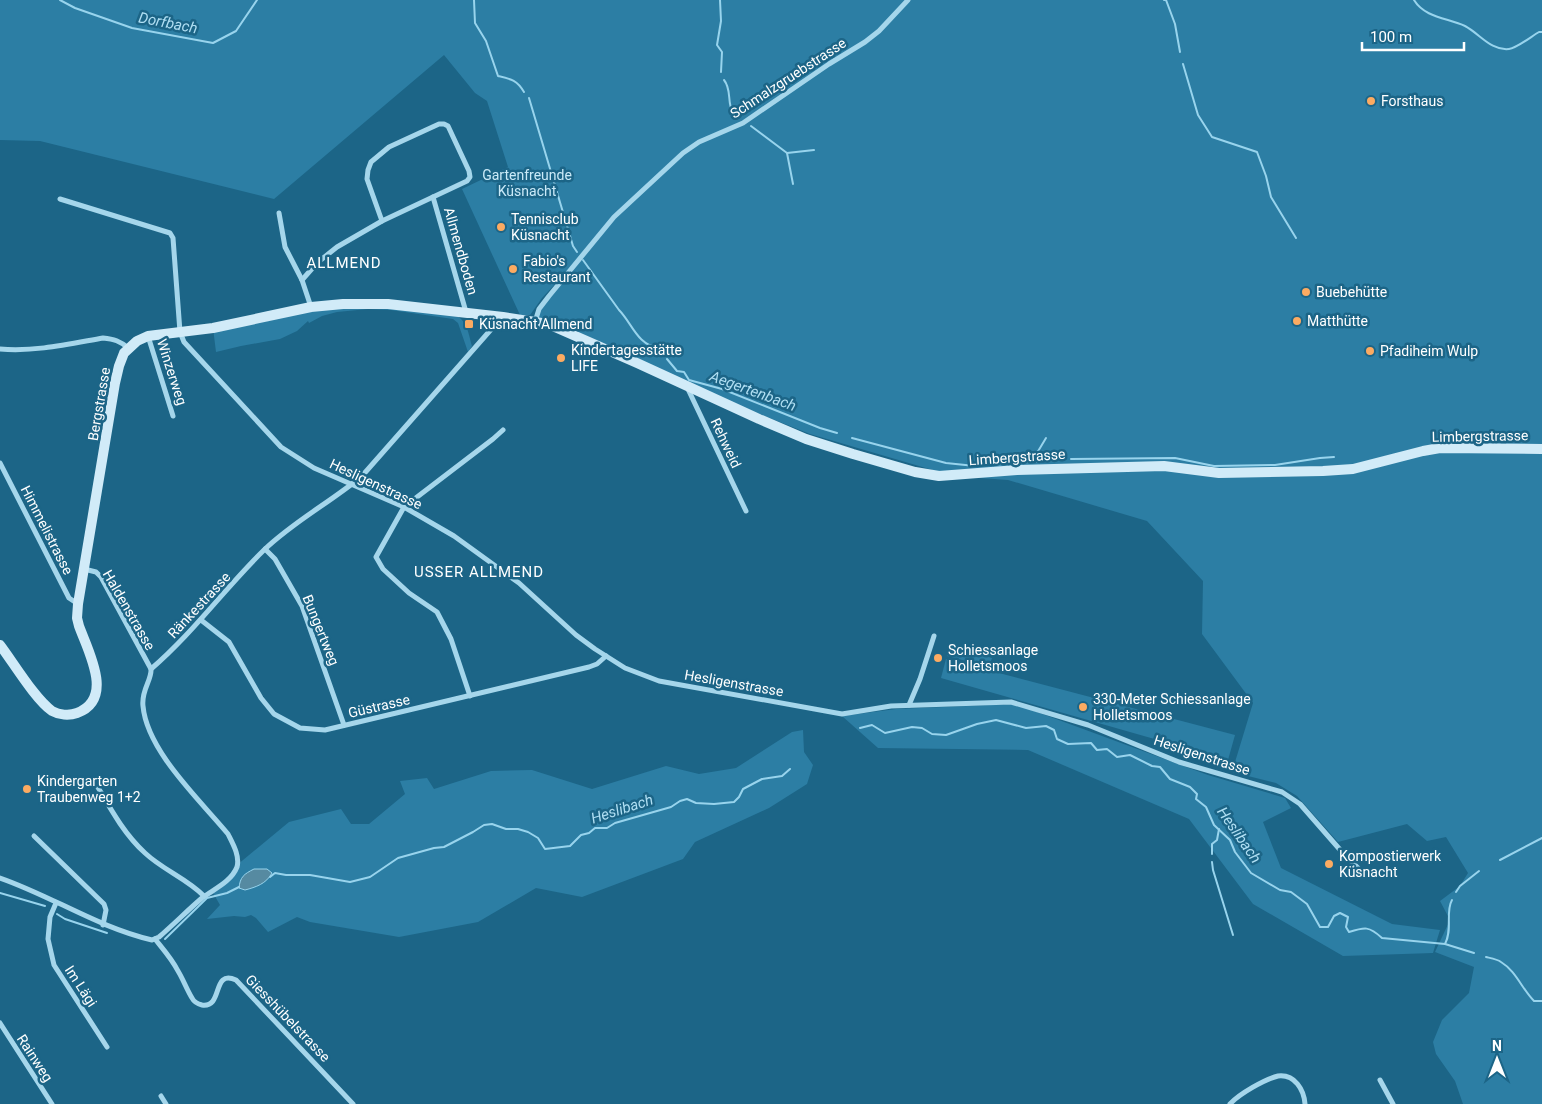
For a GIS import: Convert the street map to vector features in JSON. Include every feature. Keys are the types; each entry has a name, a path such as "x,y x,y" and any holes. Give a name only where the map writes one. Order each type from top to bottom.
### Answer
{"street":[{"name":"Schmalzgruebstrasse","path":"535,322 539,309 544,302 614,217 683,153 699,142 743,123 829,64 865,42 879,31 908,0"},
{"name":"Allmendboden","path":"302,280 317,263 337,247 382,221 467,182 470,177 469,171 448,126 439,124 389,147 371,162 367,179 382,221"},
{"name":"Allmendboden","path":"433,197 466,312"},
{"path":"60,199 170,233 173,238 180,332"},
{"path":"279,213 285,247 302,280 311,307"},
{"path":"0,350 39,350 103,338 112,338 120,341 128,348 148,336 213,328 311,307 370,303 503,317"},
{"name":"Limbergstrasse","path":"503,317 548,324 806,439 906,469 939,476 1045,468 1164,466 1219,473 1324,471 1353,469 1440,448 1542,449"},
{"name":"Ränkestrasse","path":"151,669 201,620 265,549 310,513 353,484 368,469 503,317"},
{"name":"Hesligenstrasse","path":"180,332 184,342 281,447 314,468 404,507 454,536 519,583 576,635 626,668 659,681 842,714 891,706 1012,702 1088,725 1179,762 1282,792 1300,804 1358,868"},
{"name":"Winzerweg","path":"148,336 173,416"},
{"name":"Bergstrasse","path":"0,644 40,701 52,711 68,715 82,711 93,702 98,686 77,618 78,604 119,366 124,352 128,348"},
{"name":"Rehweid","path":"686,385 746,511"},
{"path":"470,696 450,640 437,612 409,593 384,569 376,557 404,507 503,430"},
{"name":"Himmelistrasse","path":"0,463 69,598 78,604"},
{"name":"Bungertweg","path":"265,549 275,559 302,606 344,725"},
{"name":"Haldenstrasse","path":"84,569 93,571 100,577 151,669"},
{"name":"Güstrasse","path":"201,620 229,642 261,698 274,714 300,728 325,730 470,696 589,667 597,664 606,656"},
{"path":"909,705 934,636"},
{"path":"0,878 27,888 103,924 152,940 160,937 204,896 228,879 234,872 238,865 237,854 228,834 163,756 151,736 143,706 144,689 151,669"},
{"path":"96,784 121,825 144,853 189,883 204,896"},
{"path":"34,836 104,904 106,910 103,924"},
{"name":"Im Lägi","path":"56,903 50,917 48,939 54,965 108,1047"},
{"name":"Giesshübelstrasse","path":"155,939 178,969 193,1000 199,1004 210,1004 214,1000 221,982 226,978 236,980 353,1104"},
{"name":"Rainweg","path":"0,1023 52,1104"},
{"path":"1230,1104 1244,1092 1274,1078 1283,1076 1300,1086 1304,1094 1305,1104"},
{"path":"1380,1080 1393,1104"},
{"path":"161,1096 166,1104"}],"green space":[{"name":"Gartenfreunde Küsnacht","path":"0,0 1542,0 1542,1104 1463,1104 1455,1081 1436,1054 1433,1042 1442,1020 1469,993 1474,967 1435,952 1450,920 1440,901 1460,886 1468,873 1446,837 1427,841 1407,824 1338,842 1297,796 1276,783 1232,772 1253,703 1202,634 1203,581 1147,521 1008,480 953,476 810,434 686,385 535,322 537,314 559,282 542,298 530,315 520,315 462,189 508,167 487,101 475,93 444,55 274,199 40,141 0,140"},
{"path":"369,306 455,314 465,324 472,346 468,352 458,323 453,319 391,310 368,309 337,312 322,316 309,323 308,321 297,331 280,339 216,352 213,328 311,307"},
{"path":"949,646 992,658 989,667 947,656"},
{"name":"330-Meter Schiessanlage Holletsmoos","path":"946,659 1235,735 1228,760 941,678"},
{"path":"1015,704 1208,775 1285,798 1291,808 1263,822 1281,868 1392,924 1440,930 1433,953 1343,956 1253,904 1189,819 1028,750 878,748 842,716 896,709"},
{"path":"803,730 804,752 813,765 807,784 769,808 695,842 683,859 582,897 536,888 478,922 399,937 310,922 297,917 268,932 251,915 207,919 220,905 212,891 228,879 237,865 289,822 341,809 351,824 369,824 405,794 400,781 427,778 434,789 491,771 532,770 592,789 666,766 699,774 736,768 792,732"}],"shaded area":[{"path":"254,869 267,869 272,873 267,880 257,886 245,890 239,888 243,876"}],"waterway":[{"name":"Dorfbach","path":"60,0 75,8 132,28 213,43 236,31 257,0"},
{"name":"Aegertenbach","path":"474,0 475,23 486,41 498,76 513,81 524,92"},
{"path":"720,0 721,21 717,45 722,52 721,72"},
{"path":"1164,0 1166,0 1175,24 1180,52"},
{"path":"1414,0 1424,11 1465,26 1491,45 1503,49 1512,48 1542,32"},
{"path":"1183,64 1198,115 1212,137 1257,152 1271,197 1296,238"},
{"path":"724,80 727,84 731,107 736,117"},
{"name":"Aegertenbach","path":"529,98 573,246 577,252"},
{"path":"751,126 787,153 793,184"},
{"path":"787,153 814,150"},
{"name":"Aegertenbach","path":"583,260 640,338 645,343 659,348 664,354"},
{"name":"Aegertenbach","path":"667,359 677,371 684,372 689,380 722,389 837,433"},
{"name":"Aegertenbach","path":"852,438 946,463 975,466"},
{"path":"1022,462 1037,453 1046,438"},
{"path":"1071,459 1175,458 1214,466 1275,465 1334,457"},
{"path":"991,465 1054,460"},
{"name":"Heslibach","path":"860,728 872,725 885,733 912,727 922,728 932,734 946,735 977,724 996,720 1026,728 1046,726 1054,730 1057,739 1068,744 1091,743 1097,750 1107,749 1117,757 1130,755 1152,766 1160,767 1170,779 1190,787 1197,794 1196,799 1206,807 1214,825 1230,840 1235,852 1251,873 1280,890 1291,892 1307,904 1320,927 1328,927 1334,916 1340,913 1348,917 1346,927 1349,932 1367,929 1374,931 1382,938 1445,944 1474,953"},
{"name":"Heslibach","path":"270,877 275,873 310,875 350,882 370,877 398,858 444,847 484,825 492,824 506,829 518,829 528,832 538,838 545,849 570,846 581,835 589,833 595,828 607,828 615,823 671,807 687,799 696,803 734,802 743,789 762,779 782,776 790,769"},
{"path":"1212,854 1212,844 1217,840 1219,829"},
{"path":"1500,860 1542,838"},
{"path":"1212,862 1233,935"},
{"path":"1456,892 1460,886 1479,871"},
{"name":"Heslibach","path":"165,939 207,898 227,893 239,887"},
{"name":"Heslibach","path":"0,893 45,906"},
{"path":"1445,944 1452,900"},
{"name":"Heslibach","path":"57,914 65,919 107,933"},
{"name":"Heslibach","path":"1486,957 1498,960 1506,966 1534,1001 1542,1001"}],"place":[{"name":"Forsthaus","path":"1371,101"},
{"name":"Tennisclub Küsnacht","path":"501,227"},
{"name":"Fabio's Restaurant","path":"513,269"},
{"name":"Buebehütte","path":"1306,292"},
{"name":"Matthütte","path":"1297,321"},
{"name":"Küsnacht Allmend","path":"469,324"},
{"name":"Pfadiheim Wulp","path":"1370,351"},
{"name":"Kindertagesstätte LIFE","path":"561,358"},
{"name":"Schiessanlage Holletsmoos","path":"938,658"},
{"name":"330-Meter Schiessanlage Holletsmoos","path":"1083,707"},
{"name":"Kindergarten Traubenweg 1+2","path":"27,789"},
{"name":"Kompostierwerk Küsnacht","path":"1329,864"}],"district":[{"name":"ALLMEND","path":"344,263"},
{"name":"USSER ALLMEND","path":"479,572"}]}
